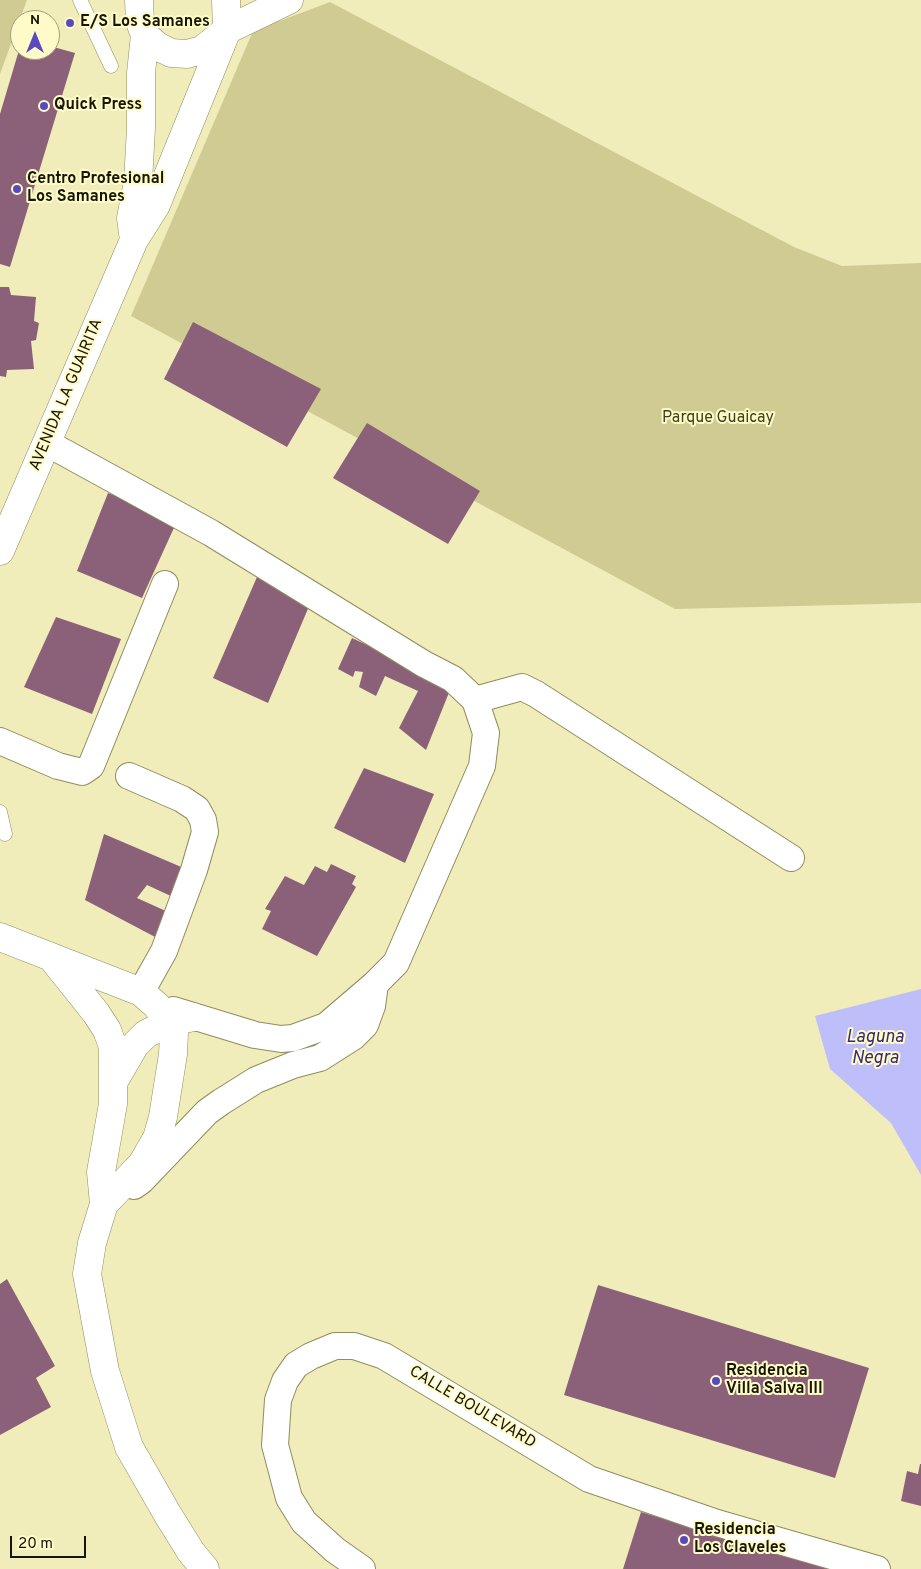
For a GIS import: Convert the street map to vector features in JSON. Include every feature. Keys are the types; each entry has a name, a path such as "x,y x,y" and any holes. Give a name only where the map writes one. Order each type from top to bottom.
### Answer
{"street":[{"name":"AVENIDA LA GUAIRITA","path":"0,551 134,240 156,205 227,30 226,0"},
{"path":"145,35 156,46 171,53 187,54 202,50 227,30 289,0"},
{"name":"AVENIDA LA GUAIRITA","path":"134,240 131,218 138,182 141,128 141,73 145,35 136,3"},
{"path":"0,937 144,995 182,1020 281,1039 293,1038 326,1026 375,984 396,963 482,766 486,732 475,700 453,679 424,664 211,533 47,443"},
{"path":"0,741 58,766 82,772 91,766 165,584"},
{"path":"475,700 504,690 522,687 536,694 791,858"},
{"path":"129,776 182,800 197,809 203,820 205,832 194,870 164,950 144,995"},
{"path":"52,958 107,1030 113,1047 110,1128 102,1172 104,1204 92,1243 87,1274 105,1371 129,1447 191,1552 205,1569"},
{"path":"104,1204 141,1182 207,1112 221,1102 256,1080 293,1065 320,1058 353,1037 365,1025 372,1006 375,984"},
{"path":"113,1082 135,1045 146,1034 182,1020"},
{"path":"104,1204 142,1164 157,1138 163,1117 173,1054 174,1033 182,1020"},
{"name":"CALLE BOULEVARD","path":"362,1569 335,1550 304,1522 289,1498 275,1446 278,1400 285,1381 296,1365 311,1356 335,1346 354,1346 384,1356 589,1479 717,1523 877,1569"}],"lane":[{"path":"80,0 111,66"},
{"path":"0,812 5,834"}],"green space":[{"path":"0,0 27,0 23,10 10,10 10,47 0,74"},
{"name":"Parque Guaicay","path":"330,2 794,247 842,266 921,263 921,603 675,609 131,316 253,31"}],"water":[{"name":"Laguna Negra","path":"921,989 921,1175 891,1123 830,1069 815,1016"}],"building":[{"name":"Centro Profesional Los Samanes","path":"60,49 75,53 10,267 0,264 0,114 16,60 60,60"},
{"path":"0,287 9,287 11,295 36,297 34,321 39,323 36,340 31,341 34,369 7,370 6,377 0,376"},
{"path":"193,322 321,389 287,447 164,379"},
{"path":"367,423 480,491 448,544 333,478"},
{"path":"108,493 178,519 142,598 77,571"},
{"path":"257,577 310,604 268,703 213,678"},
{"path":"56,617 121,639 92,714 24,687"},
{"path":"352,638 452,685 426,750 399,728 418,691 385,676 376,696 359,687 363,672 355,671 353,677 338,669"},
{"path":"364,768 434,794 405,863 334,828"},
{"path":"104,834 186,869 173,897 147,885 137,898 168,912 157,938 85,900"},
{"path":"331,864 356,876 352,884 356,887 317,956 262,929 271,911 265,909 285,876 304,885 315,866 327,872"},
{"path":"7,1279 55,1366 36,1378 51,1407 0,1435 0,1284"},
{"name":"Residencia Villa Salva III","path":"598,1285 869,1368 835,1478 564,1395"},
{"path":"920,1464 921,1506 901,1501 907,1471 918,1474"},
{"name":"Residencia Los Claveles","path":"641,1512 829,1569 623,1569"}],"place":[{"name":"E/S Los Samanes","path":"70,23"},
{"name":"Quick Press","path":"44,106"},
{"name":"Centro Profesional Los Samanes","path":"17,189"},
{"name":"Residencia Villa Salva III","path":"716,1381"},
{"name":"Residencia Los Claveles","path":"684,1540"}]}
